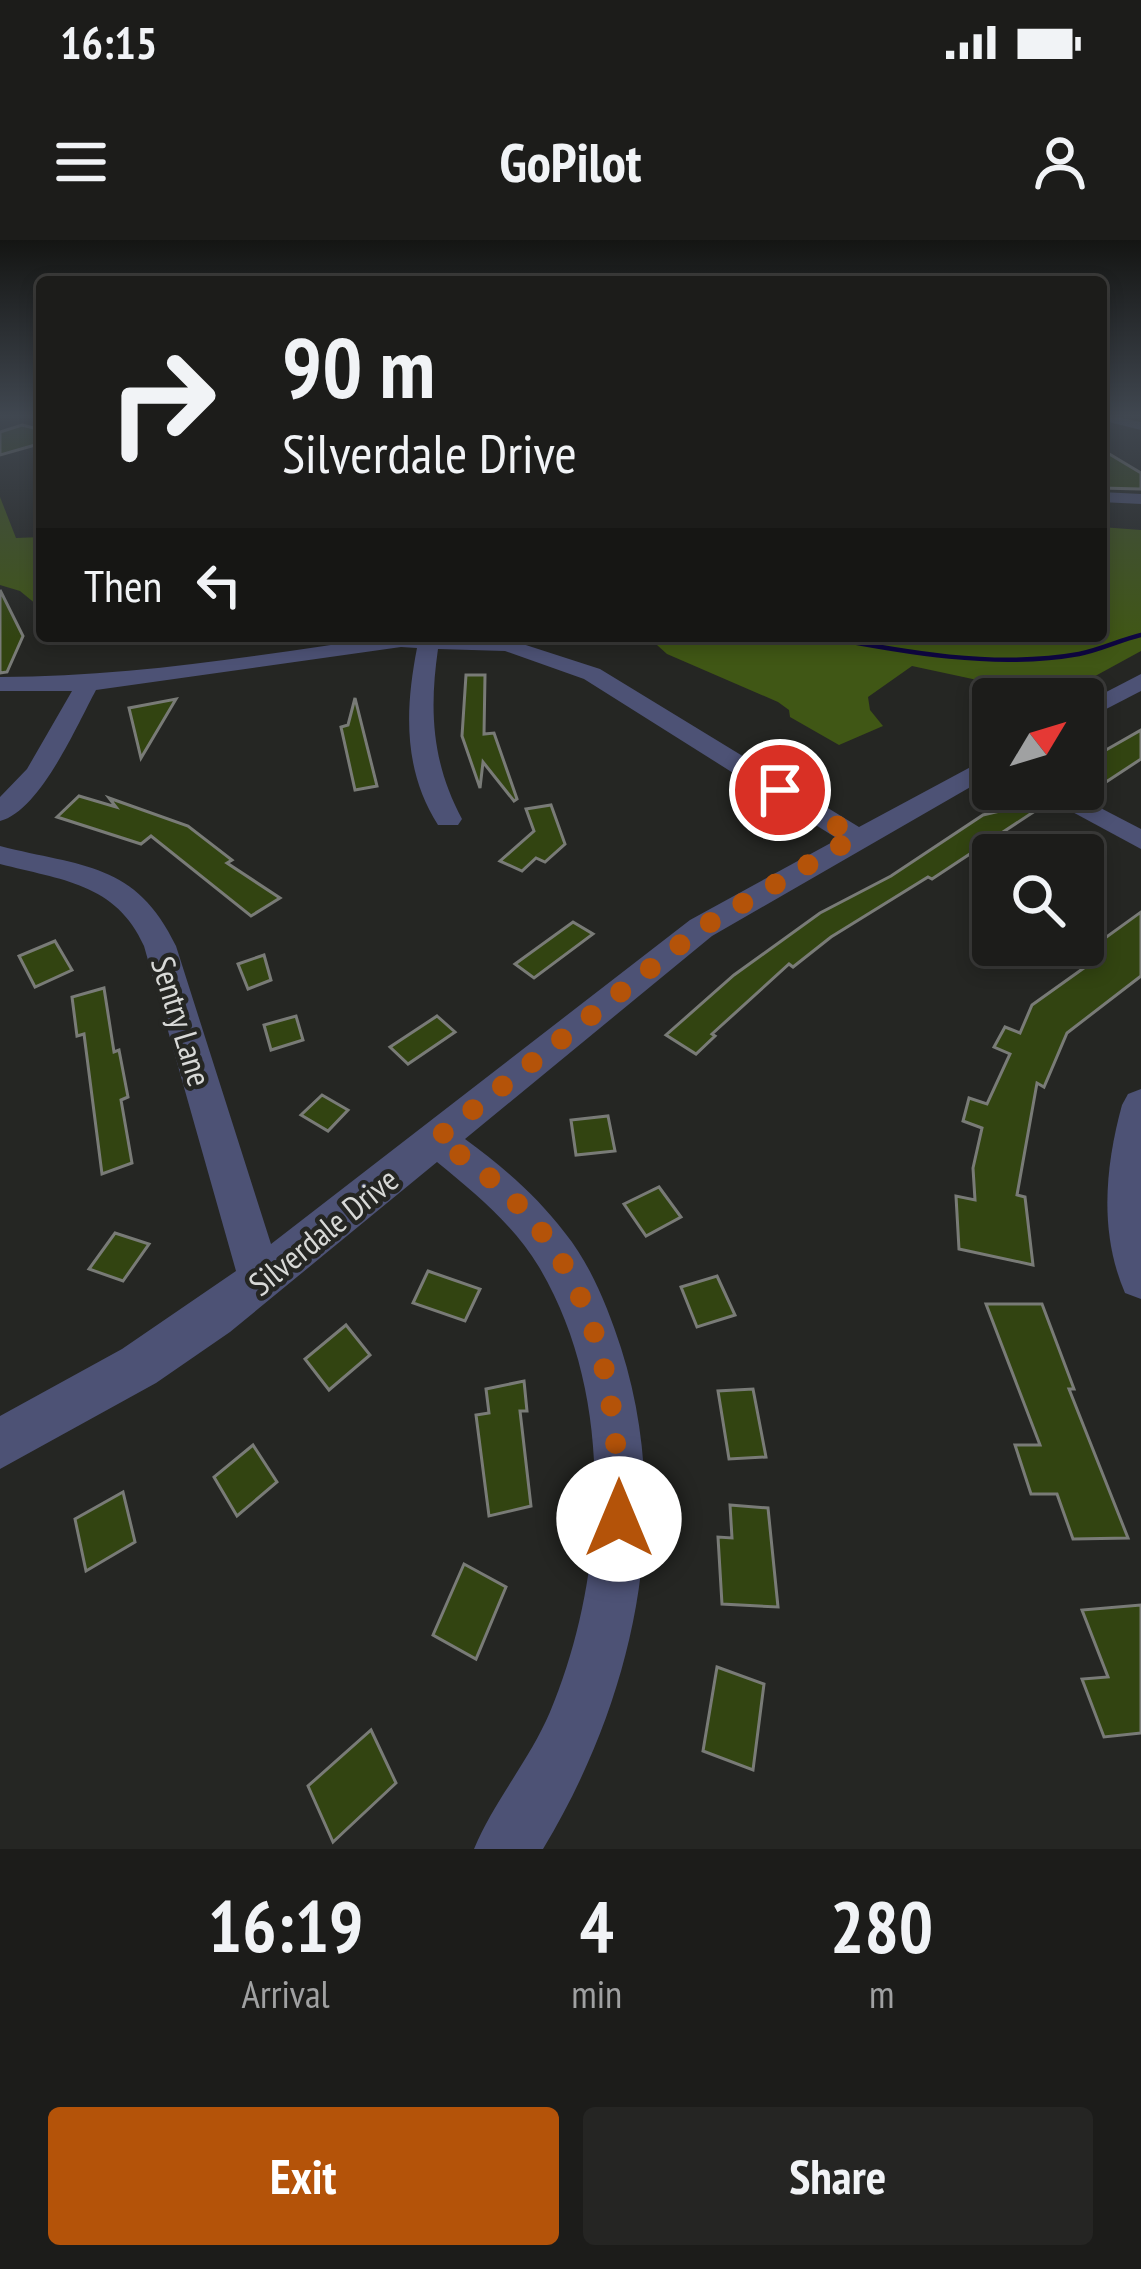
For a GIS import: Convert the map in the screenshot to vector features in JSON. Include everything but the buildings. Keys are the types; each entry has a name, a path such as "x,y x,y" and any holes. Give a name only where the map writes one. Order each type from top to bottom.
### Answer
{"street":[{"path":"1107,493 1141,500"},
{"path":"0,684 88,684 399,642"},
{"path":"429,642 419,696 418,744 431,791 448,819"},
{"path":"452,642 520,648 592,674 855,837"},
{"path":"1104,702 1141,682"},
{"path":"0,813 38,773 88,684"},
{"name":"Silverdale Drive","path":"0,1444 139,1366 262,1281 701,928 972,775"},
{"path":"1083,810 1141,840"},
{"name":"Sentry Lane","path":"0,855 100,884 126,898 146,917 160,946 262,1281"},
{"path":"1141,1105 1129,1148 1125,1200 1141,1278"},
{"path":"436,1139 476,1164 513,1196 568,1269 592,1320 609,1378 619,1445 619,1519 610,1600 583,1705 541,1793 506,1849"}],"green space":[{"path":"0,497 16,538 36,537 36,604 20,591 0,585"},
{"path":"1107,527 1141,530 1141,651 1092,678 972,679 912,666 868,697 870,710 883,726 839,745 790,717 778,702 667,654 654,642 1107,642"}],"waterway":[{"path":"854,642 916,653 1015,660 1079,654 1141,635"}],"route":[{"path":"619,1519 619,1445 609,1378 592,1320 568,1269 513,1196 476,1164 436,1139 701,928 855,837 780,790"}]}
